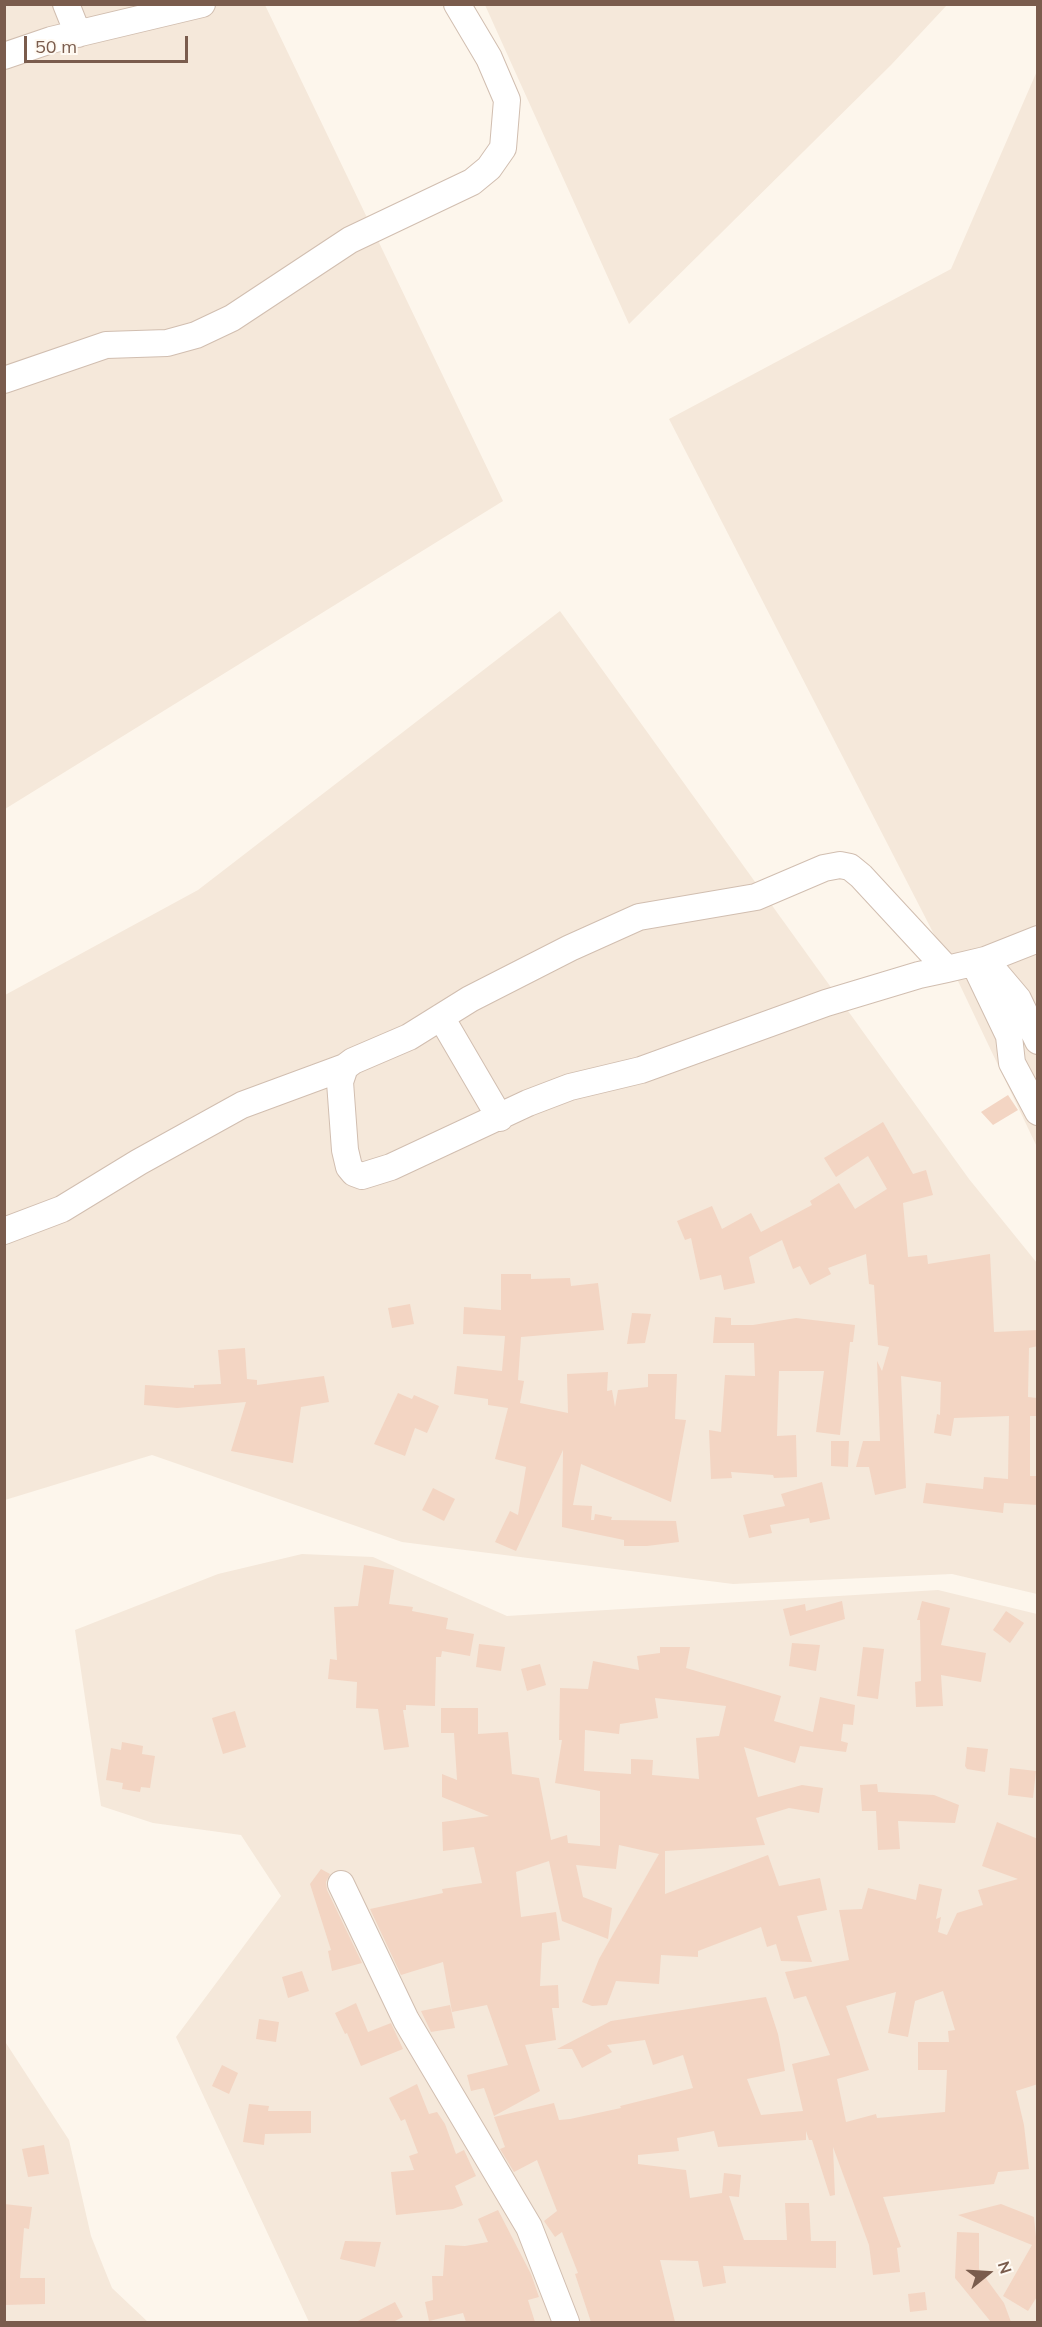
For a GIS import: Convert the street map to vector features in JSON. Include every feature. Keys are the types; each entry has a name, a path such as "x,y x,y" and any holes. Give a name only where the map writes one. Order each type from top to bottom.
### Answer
{"street":[{"path":"66,4 78,34"},
{"path":"4,56 78,34 202,4"},
{"path":"4,380 106,345 167,343 196,334 232,318 350,240 472,182 489,168 503,148 507,100 489,58 457,4"},
{"path":"4,1231 62,1209 139,1162 242,1105 345,1067 353,1061 409,1037 470,999 622,923 639,917 756,897 825,868 840,865 850,867 861,876 947,969"},
{"path":"345,1067 340,1082 345,1150 350,1167 354,1173 362,1176 392,1167 570,1088 641,1070 826,1003 980,961 1038,939"},
{"path":"980,961 1018,999 1038,1041"},
{"path":"980,961 1009,1036 1012,1063 1038,1112"},
{"path":"441,1017 500,1118"},
{"path":"341,1884 406,2020 529,2227 566,2322"}],"shaded area":[{"path":"5,5 265,5 503,501 5,809"},
{"path":"485,5 947,5 891,65 629,324"},
{"path":"1037,71 1037,1147 958,981 669,419 951,269"},
{"path":"560,611 969,1179 1037,1263 1037,1594 952,1574 733,1584 402,1542 152,1455 5,1500 5,995 198,890"},
{"path":"302,1554 373,1557 507,1616 938,1590 1037,1614 1037,2322 309,2322 176,2037 281,1896 241,1835 153,1823 101,1806 75,1630 218,1574"},
{"path":"4,2040 69,2140 91,2236 112,2288 148,2322 5,2322"}],"building":[{"path":"1008,1095 1018,1110 993,1125 981,1112"},
{"path":"883,1122 913,1174 926,1170 933,1195 903,1203 908,1257 927,1255 928,1264 990,1254 994,1332 1038,1330 1038,1346 1029,1348 1028,1397 1037,1398 1037,1416 1030,1416 1030,1476 1038,1476 1038,1505 1004,1503 1003,1513 923,1503 926,1483 983,1489 984,1477 1008,1479 1009,1416 954,1418 951,1436 934,1433 937,1414 940,1415 941,1382 901,1376 906,1488 875,1495 869,1467 856,1467 863,1441 880,1441 877,1361 882,1371 889,1347 878,1345 874,1285 869,1284 866,1254 828,1268 831,1274 810,1285 800,1266 793,1269 782,1240 749,1257 755,1283 724,1290 721,1275 700,1280 691,1238 685,1240 677,1221 712,1206 722,1229 751,1213 761,1232 812,1205 810,1201 839,1183 855,1209 887,1189 868,1156 836,1177 824,1158"},
{"path":"501,1274 531,1274 531,1279 570,1278 571,1286 598,1283 604,1330 521,1337 518,1380 524,1381 520,1403 568,1413 567,1374 608,1372 607,1391 612,1390 615,1407 618,1390 648,1387 648,1374 677,1374 675,1419 686,1420 671,1502 581,1464 573,1505 592,1506 591,1520 594,1520 595,1514 612,1517 611,1520 676,1521 679,1542 624,1546 624,1540 562,1527 563,1450 516,1551 495,1542 510,1511 518,1515 526,1467 495,1459 508,1408 488,1405 488,1399 454,1394 457,1366 502,1371 505,1336 463,1334 464,1307 501,1310"},
{"path":"410,1304 414,1324 392,1328 388,1308"},
{"path":"632,1313 651,1314 645,1343 627,1344"},
{"path":"715,1317 731,1318 731,1325 753,1325 796,1318 855,1325 853,1342 850,1342 840,1435 816,1432 824,1371 779,1371 777,1436 796,1435 797,1477 774,1478 773,1475 731,1472 732,1478 711,1479 709,1430 721,1432 725,1375 755,1376 754,1343 713,1343"},
{"path":"245,1348 247,1379 257,1380 257,1385 324,1376 329,1402 301,1407 293,1463 231,1451 246,1402 177,1408 144,1405 145,1385 194,1388 194,1385 221,1384 218,1350"},
{"path":"398,1393 412,1399 414,1395 439,1406 427,1433 415,1428 405,1456 374,1444"},
{"path":"831,1441 849,1441 848,1467 831,1466"},
{"path":"822,1482 830,1519 810,1523 809,1518 770,1525 772,1533 749,1538 743,1515 785,1506 781,1494"},
{"path":"433,1488 455,1499 444,1521 422,1510"},
{"path":"364,1565 394,1570 389,1604 413,1607 412,1611 448,1618 446,1629 474,1634 470,1656 442,1651 441,1657 436,1657 435,1706 406,1705 406,1710 403,1710 409,1747 384,1750 378,1709 356,1708 357,1682 328,1679 330,1659 337,1660 334,1607 358,1606"},
{"path":"842,1601 845,1619 790,1636 783,1609 805,1604 806,1611"},
{"path":"922,1601 950,1608 941,1645 986,1653 981,1682 941,1675 943,1706 916,1707 915,1682 921,1681 920,1620 917,1620"},
{"path":"1006,1611 1024,1623 1010,1643 993,1630"},
{"path":"792,1643 820,1645 816,1671 789,1666"},
{"path":"479,1644 505,1647 501,1671 476,1667"},
{"path":"660,1647 690,1647 686,1668 781,1696 774,1721 813,1732 820,1697 855,1705 853,1725 843,1724 841,1741 848,1743 846,1752 800,1746 795,1763 744,1747 758,1797 802,1785 823,1788 819,1813 789,1808 756,1818 765,1845 665,1851 665,1894 768,1855 779,1886 820,1878 827,1910 797,1916 812,1962 781,1961 776,1944 767,1947 761,1927 698,1951 698,1957 661,1955 659,1984 616,1981 607,2005 592,2006 582,2002 599,1959 659,1854 619,1845 616,1869 576,1865 583,1897 612,1908 608,1939 562,1921 549,1861 516,1872 521,1917 556,1912 560,1940 542,1943 540,1986 558,1985 559,2008 552,2008 556,2040 525,2045 540,2091 494,2116 484,2088 471,2091 467,2075 508,2065 487,2005 452,2012 443,1962 401,1975 370,1909 443,1893 442,1889 482,1883 474,1847 443,1851 442,1822 489,1816 442,1797 442,1774 457,1780 454,1733 441,1733 441,1708 478,1708 478,1734 508,1732 512,1774 539,1778 551,1840 567,1835 568,1843 600,1846 600,1791 555,1783 562,1740 559,1740 560,1688 588,1689 593,1661 639,1670 637,1656 660,1653","holes":["655,1698 726,1706 719,1736 696,1738 699,1779 652,1775 653,1760 631,1759 631,1774 584,1771 585,1730 619,1734 620,1724 658,1718"]},
{"path":"863,1647 884,1649 878,1699 857,1696"},
{"path":"540,1664 546,1685 527,1691 521,1669"},
{"path":"235,1711 246,1747 223,1754 212,1718"},
{"path":"122,1742 143,1746 142,1754 155,1756 150,1788 141,1787 140,1792 122,1789 123,1783 106,1780 111,1748 121,1750"},
{"path":"967,1747 988,1749 985,1772 967,1769 965,1766"},
{"path":"1010,1768 1036,1771 1033,1798 1008,1795"},
{"path":"877,1784 878,1792 934,1795 959,1805 955,1823 898,1821 900,1849 878,1850 876,1811 862,1811 860,1785"},
{"path":"997,1822 1038,1839 1038,2084 1016,2091 1024,2125 1029,2169 998,2172 994,2184 883,2197 901,2247 897,2248 900,2272 873,2275 869,2245 833,2147 835,2195 830,2196 812,2140 809,2140 806,2131 806,2140 718,2147 714,2131 677,2138 679,2151 638,2155 638,2164 686,2170 690,2198 722,2193 724,2173 741,2175 739,2197 729,2196 744,2240 787,2240 785,2203 809,2203 811,2241 836,2241 836,2268 723,2266 726,2283 703,2287 698,2261 660,2260 675,2322 591,2322 575,2274 578,2273 562,2232 555,2237 544,2221 557,2211 537,2160 514,2172 500,2149 505,2147 494,2117 554,2103 559,2120 570,2119 693,2088 683,2055 653,2065 645,2040 607,2045 612,2052 582,2068 572,2049 557,2049 611,2021 766,1997 778,2034 785,2071 747,2079 761,2115 803,2111 792,2064 830,2055 806,1996 794,1999 785,1972 849,1960 839,1910 862,1909 868,1888 916,1900 919,1884 942,1889 936,1919 941,1917 938,1932 947,1935 957,1913 983,1905 978,1890 1018,1879 982,1866","holes":["943,1991 955,2030 948,2031 949,2042 918,2042 918,2070 947,2070 945,2112 877,2118 876,2114 846,2122 837,2079 869,2070 846,2006 896,1992 888,2033 908,2037 915,2001"]},
{"path":"321,1869 330,1874 326,1882 327,1890 362,1963 332,1971 328,1951 331,1950 310,1884"},
{"path":"302,1971 309,1991 288,1998 282,1977"},
{"path":"356,2003 368,2032 391,2023 403,2049 361,2066 347,2033 345,2034 335,2013"},
{"path":"450,2005 455,2028 431,2032 421,2011"},
{"path":"259,2019 279,2022 276,2042 256,2039"},
{"path":"222,2065 238,2073 229,2094 212,2086"},
{"path":"417,2084 429,2114 437,2112 445,2124 456,2154 464,2150 476,2176 455,2186 463,2205 453,2209 396,2215 391,2172 414,2170 409,2156 418,2153 405,2119 401,2121 389,2098"},
{"path":"249,2104 269,2106 268,2111 311,2111 311,2133 265,2134 264,2145 243,2142"},
{"path":"44,2145 49,2174 28,2177 22,2149"},
{"path":"4,2204 32,2207 29,2229 24,2228 20,2278 45,2278 45,2304 4,2305"},
{"path":"1001,2204 1034,2217 1036,2237 1038,2235 1038,2295 1028,2311 1003,2296 1032,2245 958,2215"},
{"path":"498,2210 531,2274 539,2297 528,2300 535,2322 466,2322 463,2313 429,2321 425,2302 433,2300 432,2276 443,2276 445,2245 465,2246 488,2242 478,2219"},
{"path":"957,2232 979,2233 979,2269 1004,2303 1011,2322 991,2322 955,2278"},
{"path":"345,2241 381,2242 375,2267 340,2259"},
{"path":"925,2292 927,2310 910,2312 908,2294"},
{"path":"395,2302 403,2317 393,2322 356,2322"}]}
